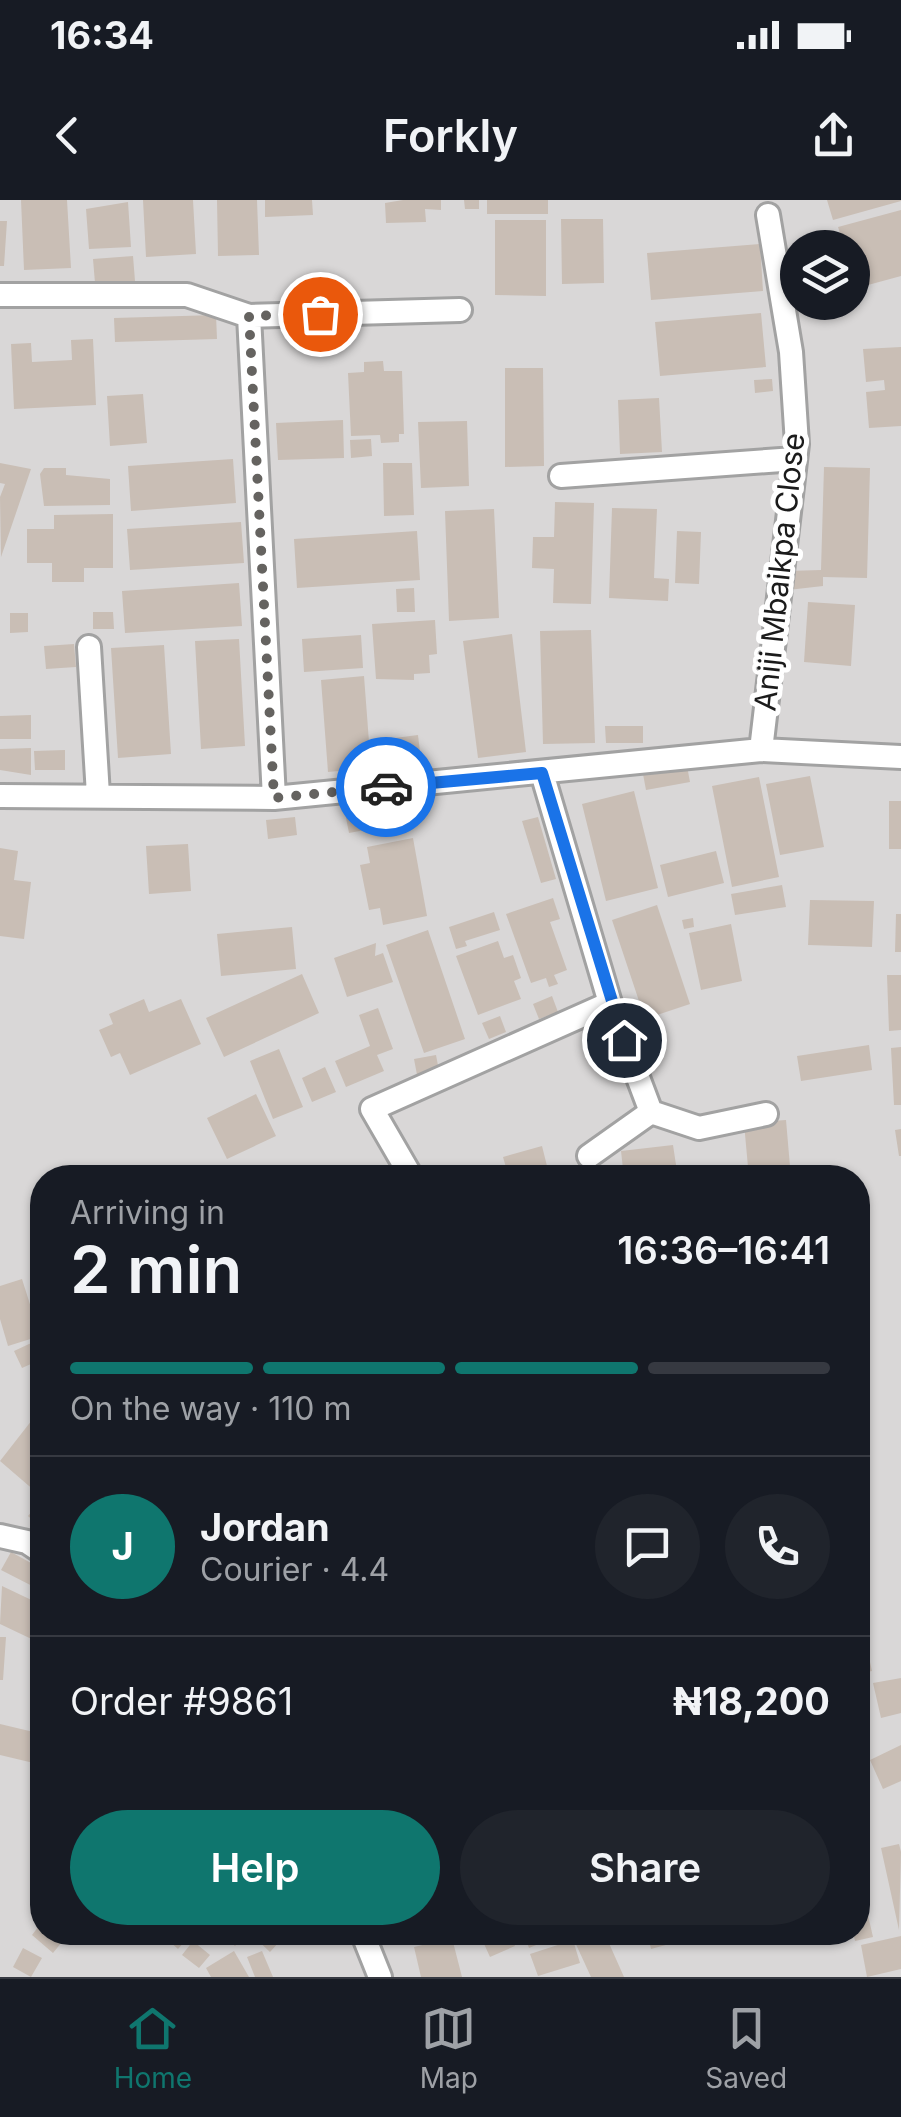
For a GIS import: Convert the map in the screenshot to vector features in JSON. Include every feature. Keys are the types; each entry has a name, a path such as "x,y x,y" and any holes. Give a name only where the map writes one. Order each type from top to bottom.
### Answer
{"street":[{"name":"Aniji Mbaikpa Close","path":"762,750 795,459 791,352 768,215"},
{"path":"0,295 187,294 249,316 460,310"},
{"path":"249,316 274,798"},
{"path":"562,476 795,459"},
{"path":"89,647 98,795"},
{"path":"0,796 274,798 762,750 901,757"},
{"path":"542,773 610,1003 651,1112"},
{"path":"405,1165 372,1108 610,1003"},
{"path":"651,1112 699,1128 766,1114"},
{"path":"588,1156 651,1112"},
{"path":"0,1536 30,1544"},
{"path":"367,1945 380,1977"}],"shaded area":[{"path":"0,200 901,200 901,1977 0,1977"}],"building":[{"path":"21,200 67,200 71,268 24,270"},
{"path":"143,200 193,200 196,254 146,257"},
{"path":"217,200 257,200 259,255 218,256"},
{"path":"265,200 312,200 313,215 265,217"},
{"path":"441,200 441,210 425,209 426,222 386,223 385,203"},
{"path":"464,200 479,200 479,209 465,209"},
{"path":"487,200 548,200 548,214 487,214"},
{"path":"827,200 901,200 901,201 833,220"},
{"path":"128,202 131,247 89,249 86,209"},
{"path":"901,210 901,276 870,284 870,230 838,227"},
{"path":"561,219 603,219 604,283 562,284"},
{"path":"495,220 546,220 546,296 495,295"},
{"path":"0,221 7,221 4,266 0,266"},
{"path":"760,244 763,291 651,300 647,253"},
{"path":"133,256 135,281 95,283 93,259"},
{"path":"761,313 766,367 660,376 655,322"},
{"path":"216,315 217,339 115,342 114,318"},
{"path":"340,333 341,349 309,350 308,335"},
{"path":"93,339 96,405 14,409 11,344 31,343 32,362 72,360 71,340"},
{"path":"901,347 901,426 869,428 866,392 885,390 884,380 866,382 863,349"},
{"path":"383,361 384,371 402,371 404,434 399,434 399,442 381,443 380,435 351,436 348,373 364,372 364,362"},
{"path":"505,368 543,368 544,466 505,467"},
{"path":"772,379 773,391 755,393 754,380"},
{"path":"143,394 147,443 110,446 107,396"},
{"path":"659,398 662,452 620,454 618,400"},
{"path":"343,420 344,458 278,460 276,423"},
{"path":"467,421 469,486 421,488 418,422"},
{"path":"371,439 372,456 351,458 350,440"},
{"path":"233,459 236,503 131,511 128,466"},
{"path":"0,463 31,469 1,557 0,497 5,484 0,483"},
{"path":"383,463 412,463 414,515 384,516"},
{"path":"824,467 870,468 867,578 823,577 823,586 788,590 788,571 821,570"},
{"path":"44,468 66,468 66,475 110,479 110,505 44,506 40,474"},
{"path":"555,502 594,503 591,604 553,603 554,569 532,568 533,537 554,537"},
{"path":"612,508 657,509 654,578 669,579 668,601 609,598"},
{"path":"494,509 499,618 449,621 445,511"},
{"path":"113,514 113,568 84,568 84,582 52,582 52,563 27,563 27,529 54,529 54,515"},
{"path":"241,522 244,563 130,570 127,529"},
{"path":"417,531 420,580 297,588 294,539"},
{"path":"677,531 701,532 699,584 675,583"},
{"path":"239,583 242,626 125,633 122,591"},
{"path":"414,588 415,612 397,612 396,589"},
{"path":"808,602 855,605 851,666 804,662"},
{"path":"93,612 113,612 114,629 93,629"},
{"path":"10,613 28,613 28,632 10,633"},
{"path":"435,620 437,654 429,655 430,673 414,674 414,680 376,679 372,624"},
{"path":"591,630 595,743 543,744 540,631"},
{"path":"512,634 526,752 478,758 463,641"},
{"path":"361,635 363,668 304,672 302,639"},
{"path":"239,639 245,746 201,749 195,641"},
{"path":"74,644 76,667 46,669 44,646"},
{"path":"164,645 171,754 118,758 111,648"},
{"path":"364,676 371,768 328,772 321,680"},
{"path":"31,715 31,739 0,739 0,716"},
{"path":"605,726 643,726 643,743 606,743"},
{"path":"418,735 420,752 397,755 395,738"},
{"path":"31,748 31,775 0,770 0,749"},
{"path":"65,750 65,770 35,770 34,751"},
{"path":"687,766 690,782 646,790 643,774"},
{"path":"810,776 824,847 780,855 766,784"},
{"path":"759,777 779,877 732,887 712,786"},
{"path":"634,791 658,888 606,901 582,804"},
{"path":"889,801 901,801 901,849 889,849"},
{"path":"366,809 370,829 349,833 345,813"},
{"path":"295,817 297,835 268,839 266,820"},
{"path":"538,817 556,879 541,883 522,821"},
{"path":"413,838 427,916 383,925 380,908 369,910 360,865 370,863 367,847"},
{"path":"188,844 191,891 149,894 146,846"},
{"path":"0,848 18,851 14,880 31,882 24,939 0,936"},
{"path":"716,851 724,883 668,897 660,865"},
{"path":"782,885 786,907 735,915 731,894"},
{"path":"553,898 560,919 550,922 567,970 554,975 558,984 549,987 546,978 531,983 506,914"},
{"path":"810,900 874,901 872,947 808,945"},
{"path":"657,905 690,1004 645,1019 612,920"},
{"path":"494,912 500,930 465,941 467,946 456,949 449,927"},
{"path":"896,914 901,914 901,952 895,952"},
{"path":"693,918 694,927 684,929 682,920"},
{"path":"731,924 742,981 701,990 689,933"},
{"path":"292,927 296,969 221,976 217,934"},
{"path":"428,930 465,1039 424,1053 386,945"},
{"path":"498,941 504,958 513,955 521,978 514,981 521,999 478,1015 456,956"},
{"path":"376,943 375,956 383,953 393,982 347,997 334,958"},
{"path":"302,974 319,1013 224,1057 206,1018"},
{"path":"887,975 901,975 901,1030 889,1031"},
{"path":"552,996 558,1012 539,1019 533,1004"},
{"path":"144,999 149,1012 181,999 201,1044 130,1075 120,1053 111,1057 99,1030 113,1024 109,1014"},
{"path":"378,1008 393,1049 377,1055 384,1071 346,1087 335,1061 370,1046 359,1015"},
{"path":"500,1016 506,1032 489,1039 482,1023"},
{"path":"869,1045 872,1070 801,1081 797,1056"},
{"path":"901,1047 901,1105 894,1105 891,1048"},
{"path":"279,1049 303,1107 273,1119 250,1061"},
{"path":"436,1055 440,1076 418,1080 414,1059"},
{"path":"325,1067 336,1092 312,1102 302,1078"},
{"path":"256,1094 276,1136 227,1159 207,1118"},
{"path":"786,1120 790,1165 748,1165 744,1123"},
{"path":"901,1129 901,1156 899,1156 895,1130"},
{"path":"673,1145 676,1165 623,1165 621,1151"},
{"path":"542,1146 547,1165 505,1165 503,1157"},
{"path":"22,1279 30,1304 30,1339 8,1346 0,1319 0,1286"},
{"path":"30,1344 30,1364 22,1368 14,1351"},
{"path":"30,1423 30,1487 0,1461"},
{"path":"11,1552 30,1562 30,1585 1,1570"},
{"path":"2,1586 30,1599 30,1638 0,1624"},
{"path":"0,1637 6,1637 3,1680 0,1680"},
{"path":"901,1678 901,1713 881,1718 873,1683"},
{"path":"0,1724 30,1731 30,1762 0,1755"},
{"path":"901,1745 901,1781 883,1789 870,1760"},
{"path":"899,1844 901,1852 899,1930 881,1848"},
{"path":"901,1936 901,1969 867,1977 861,1945"},
{"path":"44,1945 59,1945 53,1953"},
{"path":"190,1945 198,1945 210,1955 199,1968 182,1955"},
{"path":"454,1945 462,1977 421,1977 414,1947"},
{"path":"485,1945 515,1945 515,1946 490,1957"},
{"path":"558,1945 575,1945 580,1963 538,1976 530,1954"},
{"path":"576,1945 610,1945 624,1977 591,1977"},
{"path":"23,1948 42,1958 31,1977 13,1967"},
{"path":"234,1951 249,1977 211,1977 206,1968"},
{"path":"262,1951 273,1977 255,1977 247,1957"}],"way so far":[{"path":"320,314 249,316 274,798 386,787"}],"route":[{"path":"386,787 542,773 573,885 624,1040"}]}
